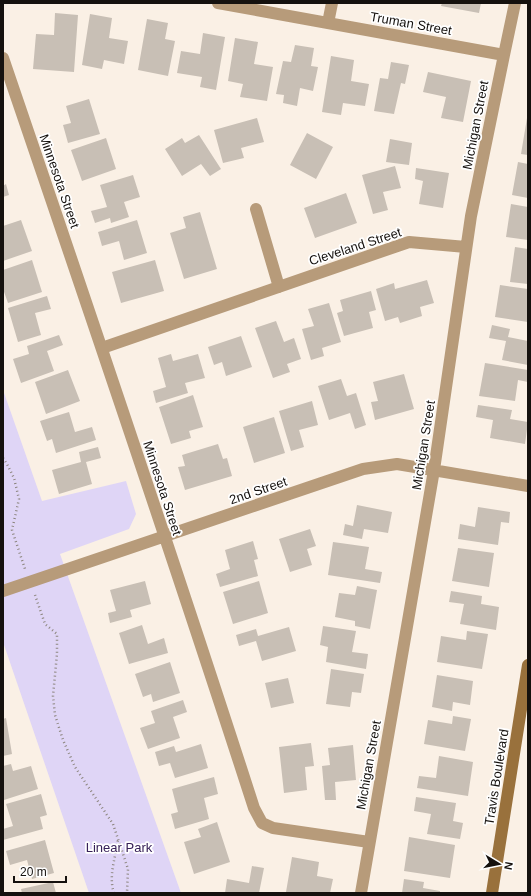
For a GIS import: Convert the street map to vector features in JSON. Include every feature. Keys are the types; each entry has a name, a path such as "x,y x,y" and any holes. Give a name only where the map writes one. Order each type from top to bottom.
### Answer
{"main road":[{"name":"Travis Boulevard","path":"492,893 528,665"}],"street":[{"name":"Truman Street","path":"218,3 504,55"},
{"path":"328,23 332,3"},
{"name":"Michigan Street","path":"361,893 434,470 466,247 504,55 516,3"},
{"name":"Minnesota Street","path":"3,58 102,348 254,808 262,823 273,828 369,842"},
{"path":"256,210 279,287"},
{"name":"Cleveland Street","path":"102,348 409,242 466,247"},
{"name":"2nd Street","path":"3,591 363,469 397,464 528,486"}],"path":[{"path":"3,458 14,478 18,499 12,530 25,568"},
{"path":"36,598 45,624 57,634 57,654 53,696 56,715 63,740 75,767 113,824 128,870 127,893"},
{"path":"114,893 112,872 118,838"}],"green space":[{"name":"Linear Park","path":"3,390 42,501 126,481 136,514 129,529 60,554 181,893 89,893 3,642"}],"building":[{"path":"442,3 481,3 479,13 441,6"},
{"path":"55,13 78,15 74,72 33,69 36,34 54,35"},
{"path":"90,14 112,18 109,38 128,41 124,64 104,60 102,69 82,65"},
{"path":"147,19 168,23 165,39 175,41 168,76 138,70"},
{"path":"203,33 225,37 216,90 200,87 202,77 177,73 181,51 200,54"},
{"path":"235,38 258,42 254,64 273,67 267,101 240,97 243,84 228,81"},
{"path":"295,45 314,48 311,66 318,67 313,91 300,88 297,106 283,103 284,95 276,94 283,61 291,62"},
{"path":"331,56 354,60 351,81 369,84 365,106 343,103 341,115 322,112"},
{"path":"391,62 409,65 405,84 401,83 394,114 374,111 380,78 388,79"},
{"path":"428,72 471,81 463,122 441,118 446,97 423,92"},
{"path":"89,99 100,134 68,143 63,125 71,123 66,106"},
{"path":"257,118 264,142 241,148 244,158 223,163 214,130"},
{"path":"528,118 528,155 521,154"},
{"path":"307,133 333,147 316,179 290,165"},
{"path":"199,135 221,169 210,176 201,164 182,176 165,149 182,138 185,143"},
{"path":"106,138 116,169 82,181 71,150"},
{"path":"390,139 412,143 409,165 386,162"},
{"path":"518,162 528,164 528,198 512,195"},
{"path":"395,166 401,188 383,192 388,210 373,214 362,175"},
{"path":"416,168 449,173 443,208 419,204 423,181 415,179"},
{"path":"133,175 140,197 124,202 129,217 111,223 110,218 95,223 91,211 107,207 100,185"},
{"path":"6,184 9,195 3,197 3,186"},
{"path":"346,193 357,223 315,238 304,208"},
{"path":"511,204 528,207 528,240 506,237"},
{"path":"200,212 217,269 184,279 170,233 186,228 183,217"},
{"path":"21,220 32,251 3,261 3,226"},
{"path":"137,220 147,253 124,260 119,241 102,246 98,232"},
{"path":"515,247 528,249 528,284 510,282"},
{"path":"32,260 42,292 8,303 3,289 3,270"},
{"path":"155,260 164,291 121,303 112,272"},
{"path":"427,280 434,303 420,307 422,316 400,323 398,317 385,321 376,289 394,283 395,289"},
{"path":"500,285 528,289 528,322 495,317"},
{"path":"371,291 376,310 369,312 373,328 344,336 337,313 343,311 340,300"},
{"path":"47,296 51,309 35,313 41,335 18,342 8,308"},
{"path":"329,303 341,342 322,348 324,356 311,360 302,329 314,326 308,309"},
{"path":"276,321 284,342 294,338 301,359 287,364 290,372 273,378 255,328"},
{"path":"492,325 510,329 508,337 528,341 528,365 502,360 506,341 489,338"},
{"path":"59,335 63,345 47,351 54,371 21,383 13,359 29,354 27,346"},
{"path":"241,336 252,367 226,376 222,362 214,365 208,347"},
{"path":"171,354 173,361 198,354 205,378 185,383 188,393 156,403 153,391 166,387 158,358"},
{"path":"485,363 528,370 528,382 518,380 515,401 479,396"},
{"path":"68,370 80,401 46,414 35,382"},
{"path":"404,374 414,409 375,420 371,402 378,401 373,382"},
{"path":"341,379 347,396 356,393 366,425 355,429 350,413 329,420 318,386"},
{"path":"193,395 203,427 189,431 191,438 171,444 159,407"},
{"path":"312,401 318,425 299,430 304,447 291,451 279,411"},
{"path":"478,405 512,410 510,419 528,422 525,444 490,438 493,420 476,417"},
{"path":"69,412 75,432 92,427 96,440 56,453 52,439 47,441 40,421"},
{"path":"274,417 285,453 254,463 243,427"},
{"path":"218,444 223,459 227,458 232,476 185,490 178,467 185,466 182,455"},
{"path":"98,447 101,458 86,462 92,484 59,494 52,470 81,462 79,452"},
{"path":"357,505 392,512 388,533 364,529 362,539 343,535 345,524 353,526"},
{"path":"478,507 510,512 509,523 501,522 498,545 458,539 460,524 475,527"},
{"path":"310,529 316,546 307,549 312,565 290,572 279,539"},
{"path":"253,541 258,559 254,560 258,576 220,587 216,574 230,569 225,550"},
{"path":"333,542 369,547 365,569 382,572 380,583 328,575"},
{"path":"458,548 494,553 489,587 452,581"},
{"path":"145,581 151,604 130,610 132,617 110,623 108,613 116,611 110,590"},
{"path":"259,581 268,613 233,624 223,592"},
{"path":"357,586 377,590 370,629 355,626 355,621 335,617 339,593 355,595"},
{"path":"451,591 482,596 481,604 499,607 496,630 460,624 464,604 449,602"},
{"path":"142,625 148,644 164,638 168,653 129,664 119,633"},
{"path":"323,626 356,631 352,652 368,654 366,669 326,662 328,647 320,645"},
{"path":"289,627 296,651 262,661 256,641 239,646 236,635 256,629 258,636"},
{"path":"467,631 488,634 482,669 437,662 441,636 466,640"},
{"path":"170,662 180,693 153,702 151,694 143,697 135,674"},
{"path":"331,669 364,674 361,693 352,692 350,707 326,704"},
{"path":"437,675 473,681 470,705 453,702 452,711 432,707"},
{"path":"288,678 294,703 271,708 265,683"},
{"path":"183,700 187,712 173,717 180,738 148,749 140,728 155,723 151,711"},
{"path":"453,716 471,719 465,751 424,744 428,720 452,724"},
{"path":"6,718 12,754 3,756 3,719"},
{"path":"311,743 314,766 305,767 307,790 284,793 279,747"},
{"path":"201,744 208,768 175,778 170,763 159,766 155,752 174,746 176,752"},
{"path":"353,745 356,780 335,782 336,800 325,800 322,766 330,765 328,748"},
{"path":"439,756 473,762 468,796 417,788 419,776 436,778"},
{"path":"11,764 13,771 31,766 38,789 4,800 3,766"},
{"path":"214,777 218,794 204,798 209,819 175,829 171,814 178,812 172,789"},
{"path":"41,794 47,815 40,817 43,829 3,840 3,829 13,826 6,804"},
{"path":"416,797 456,803 453,821 463,823 460,839 427,834 431,814 414,811"},
{"path":"217,822 230,862 194,874 184,842 201,837 198,829"},
{"path":"409,837 455,845 450,878 404,871"},
{"path":"45,840 54,873 32,879 27,860 10,865 6,851"},
{"path":"292,857 319,862 317,876 333,879 330,893 286,892"},
{"path":"252,866 264,868 259,893 225,893 227,879 249,883"},
{"path":"404,879 424,882 423,888 440,891 440,893 402,893"},
{"path":"53,882 56,893 22,893 21,889"}]}
